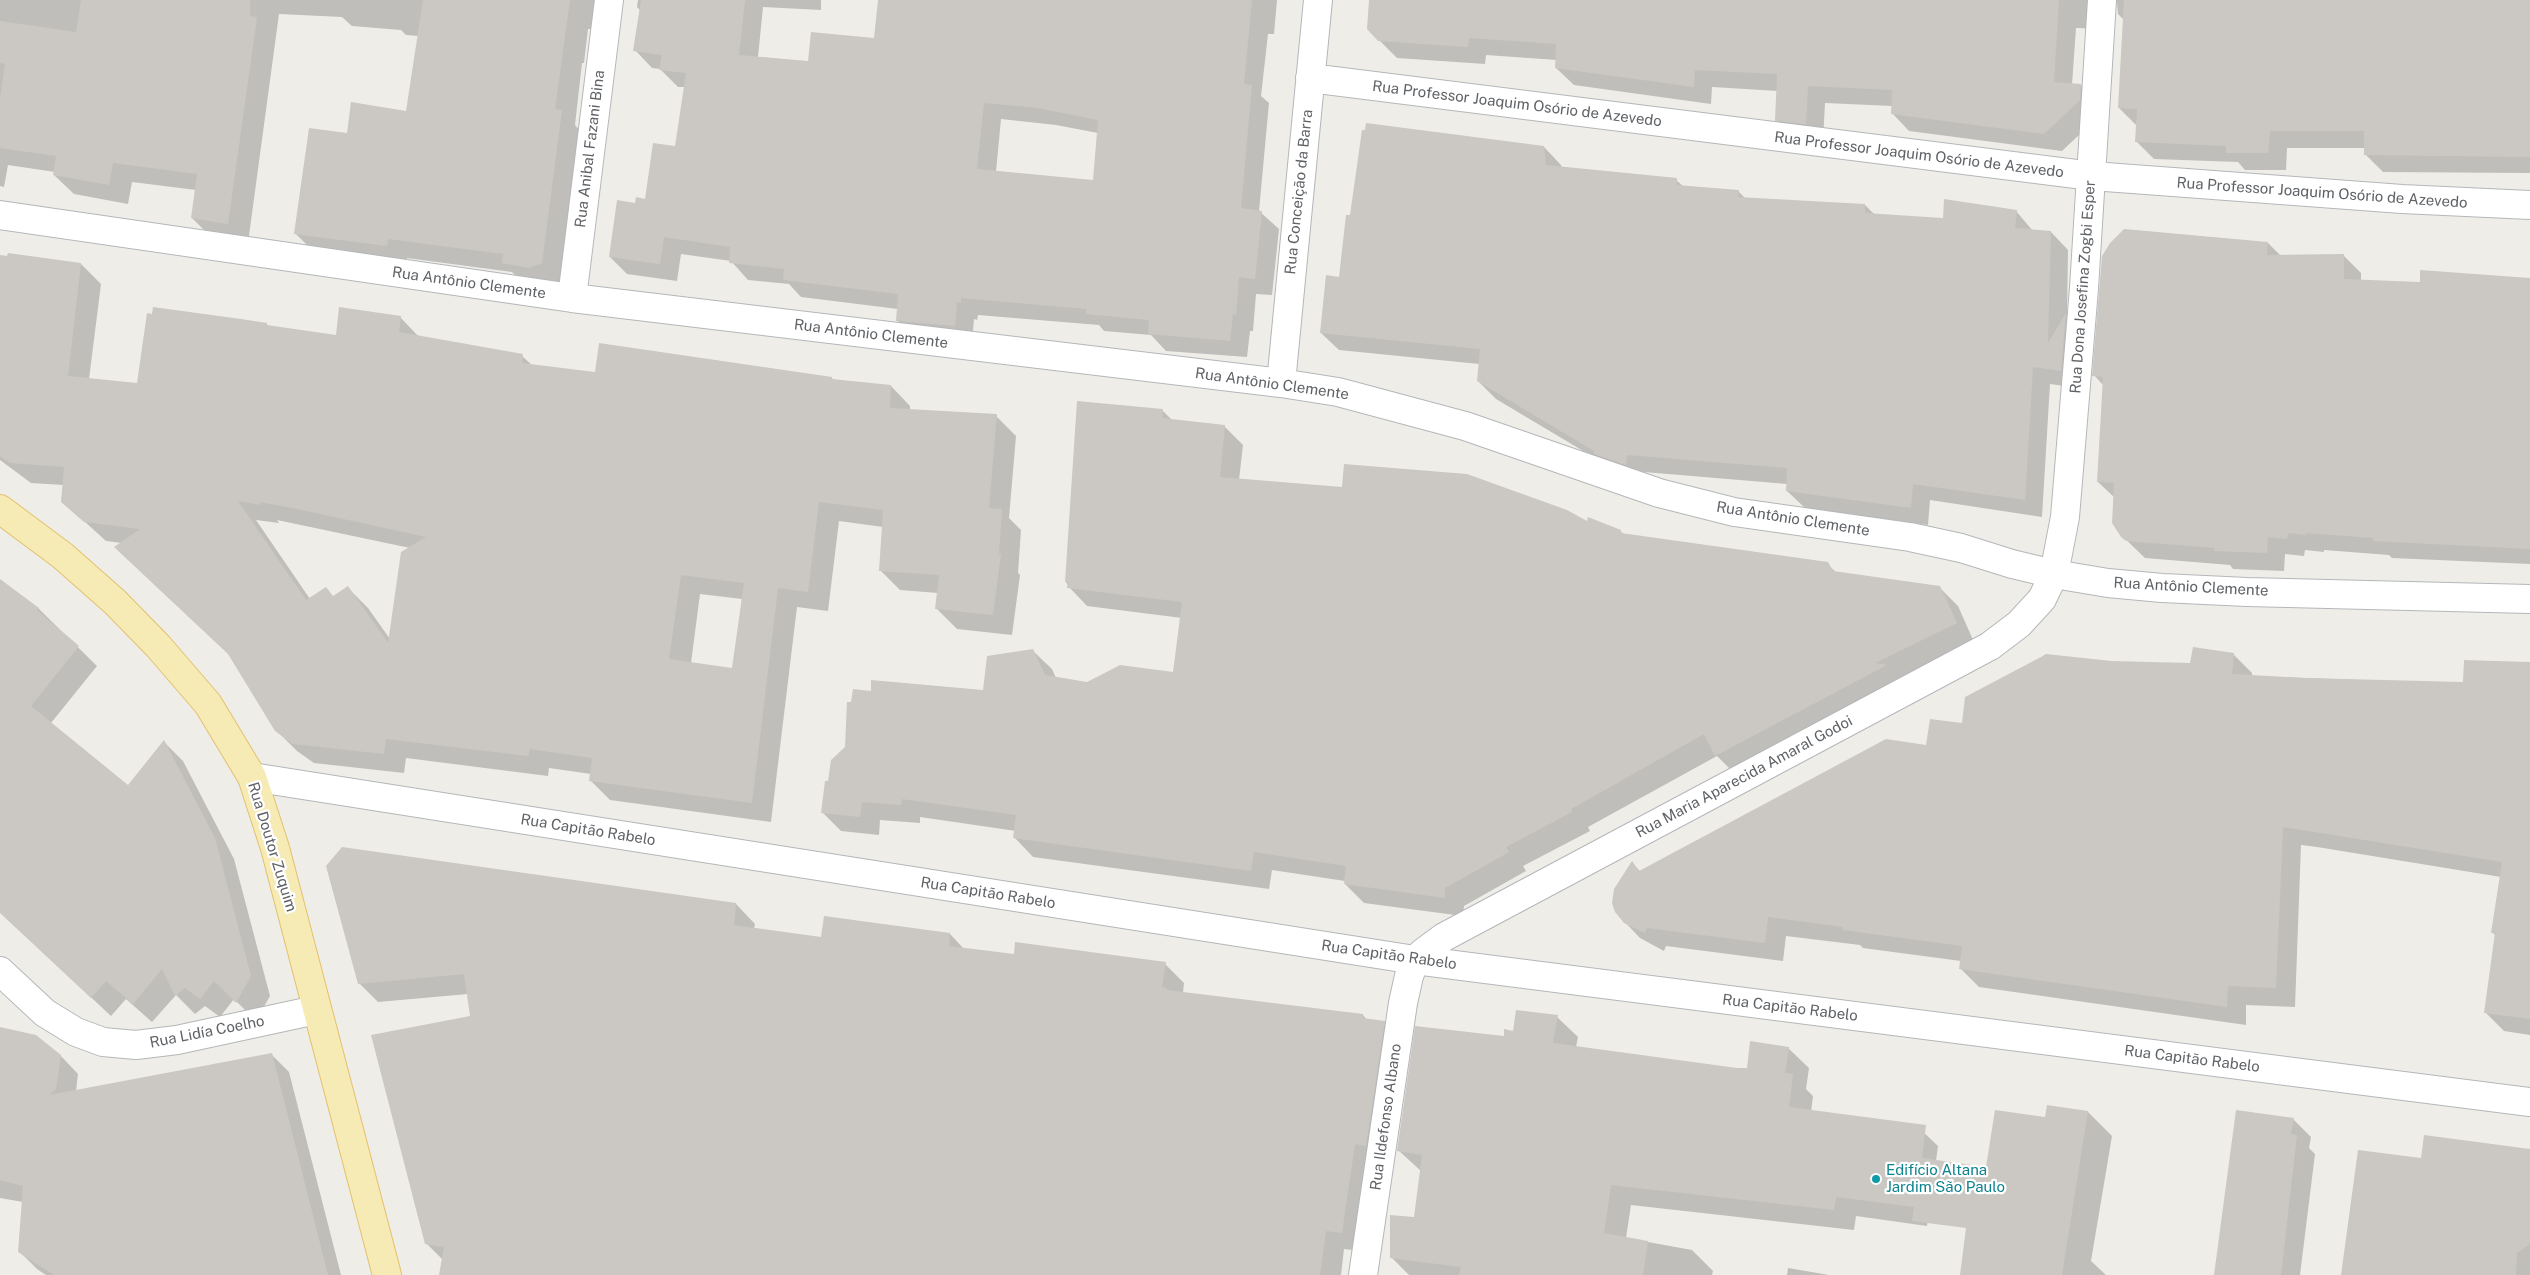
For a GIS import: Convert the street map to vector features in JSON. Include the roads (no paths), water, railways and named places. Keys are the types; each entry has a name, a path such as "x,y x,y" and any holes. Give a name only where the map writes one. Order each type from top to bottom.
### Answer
{"main road":[{"name":"Rua Doutor Zuquim","path":"0,509 63,556 115,602 158,646 208,704 252,777 275,848 387,1275"}],"street":[{"name":"Rua Anibal Fazani Bina","path":"572,298 609,0"},
{"name":"Rua Conceição da Barra","path":"1281,383 1318,0"},
{"name":"Rua Dona Josefina Zogbi Esper","path":"2054,574 2065,517 2092,176 2102,0"},
{"name":"Rua Professor Joaquim Osório de Azevedo","path":"1310,78 2092,176 2382,197 2530,205"},
{"name":"Rua Antônio Clemente","path":"0,215 572,298 1281,383 1338,392 1465,426 1658,493 1734,512 1910,537 1961,548 2012,564 2054,574 2162,588 2530,599"},
{"name":"Rua Maria Aparecida Amaral Godoi","path":"1415,960 1444,937 1990,646 2019,624 2042,599 2054,574"},
{"name":"Rua Capitão Rabelo","path":"252,777 1415,960 2530,1102"},
{"name":"Rua Ildefonso Albano","path":"1363,1275 1397,1038 1408,976 1415,960"},
{"name":"Rua Lidía Coelho","path":"0,971 45,1013 76,1032 102,1042 136,1045 177,1040 316,1010"}],"place":[{"name":"Edifício Altana Jardim São Paulo","path":"1876,1179"}]}
